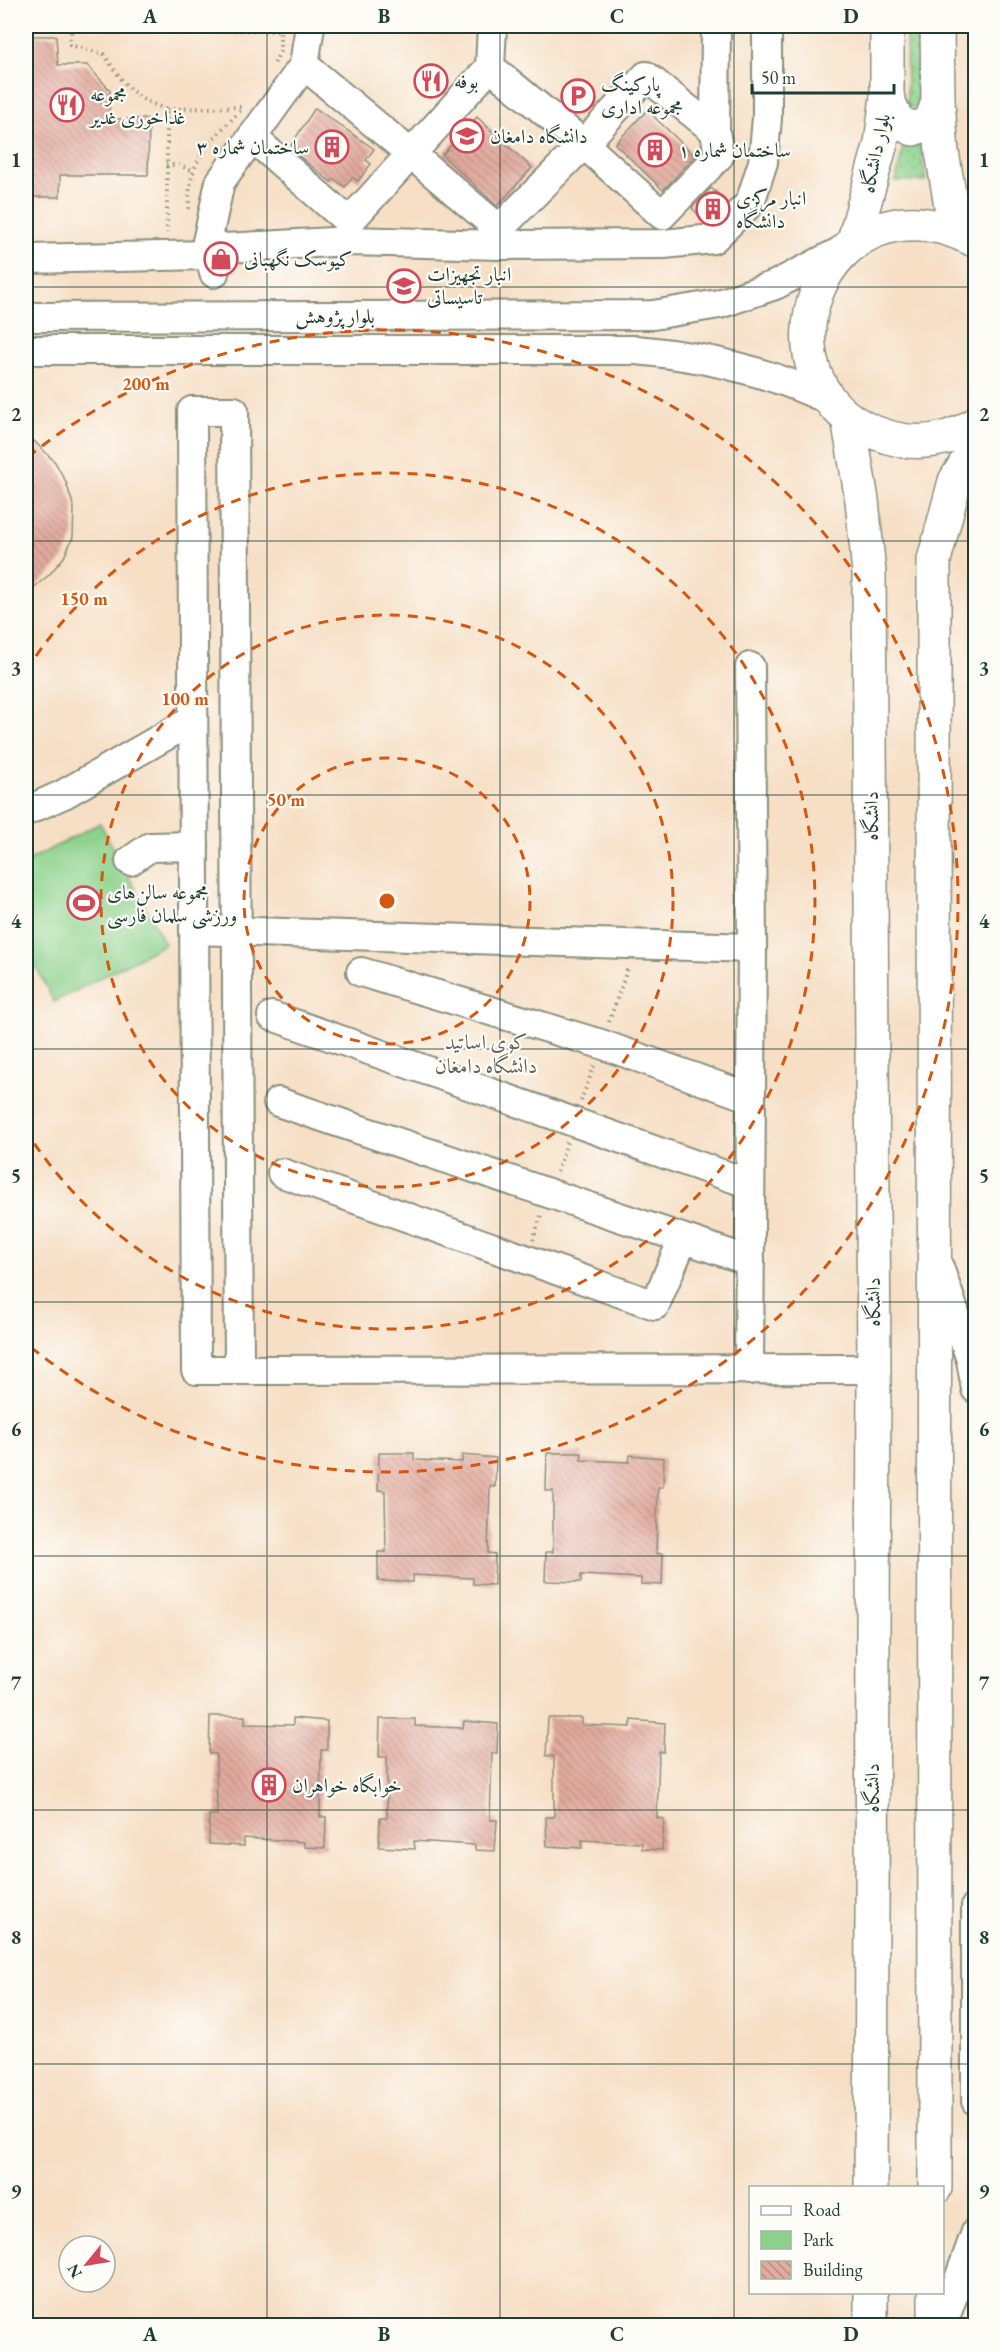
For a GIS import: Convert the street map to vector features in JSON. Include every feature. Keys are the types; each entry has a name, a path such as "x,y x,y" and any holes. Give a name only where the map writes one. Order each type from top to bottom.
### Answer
{"main road":[{"name":"بلوار دانشگاه","path":"850,246 881,143 887,97 887,26"},
{"path":"937,26 938,102 942,152 965,236"},
{"path":"887,97 897,121 913,129 930,123 938,102"},
{"path":"965,236 929,224 902,224 876,231 850,246 823,277 814,294 808,322 809,351 818,378 840,410 874,433 903,441 933,441 962,433 975,424"},
{"name":"دانشگاه","path":"840,410 862,500 869,573 874,1369 871,2186"},
{"path":"935,2186 934,560 955,481 975,447"},
{"path":"871,2294 871,2325"},
{"path":"935,2294 935,2325"}],"street":[{"path":"210,257 220,182 304,65 310,26"},
{"path":"350,232 411,154 490,67 492,26"},
{"path":"26,259 210,257 225,248 350,232 664,244 713,239 750,203 763,162 767,118 766,26"},
{"path":"662,215 719,156 715,131 716,28"},
{"path":"304,65 411,154 499,237"},
{"path":"490,67 584,144 662,215 664,244"},
{"path":"499,237 646,76 715,131"},
{"path":"252,137 350,232"},
{"name":"بلوار پژوهش","path":"26,317 653,315 718,304 764,288 850,246"},
{"name":"بلوار پژوهش","path":"26,350 635,350 712,360 798,385 840,410"},
{"path":"238,1370 234,411 192,411 196,1370 238,1370 749,1370 874,1369"},
{"path":"193,603 197,591 206,584 215,584 226,588 232,598 235,616"},
{"path":"749,1370 752,948 750,667"},
{"path":"26,811 64,794 193,720"},
{"path":"130,861 150,847 194,846"},
{"path":"194,930 752,948"},
{"path":"361,972 601,1044 751,1098"},
{"path":"272,1016 750,1184"},
{"path":"278,1102 750,1261"},
{"path":"282,1173 655,1305 683,1239"},
{"path":"936,1258 971,1360 975,1389"},
{"path":"975,1906 975,2101"},
{"path":"942,2325 975,2232"}],"path":[{"path":"244,107 167,109 149,104 125,86 104,54 70,45 72,26 280,31"},
{"path":"271,70 280,52 280,26"},
{"path":"210,257 189,224 188,183 201,154 251,98"},
{"path":"167,109 167,256"},
{"path":"166,165 179,165 193,171"}],"green space":[{"path":"906,26 918,26 918,107 907,107"},
{"path":"906,134 918,135 926,181 896,181"},
{"name":"مجموعه سالن‌های ورزشی سلمان فارسی","path":"100,823 165,944 54,1002 26,947 26,862"}],"building":[{"name":"مجموعه غذاخوری غدیر","path":"26,36 56,36 58,65 87,65 110,90 109,119 149,119 148,175 60,175 60,197 26,197"},
{"name":"ساختمان شماره ۳","path":"315,108 374,149 366,160 371,164 358,181 352,177 345,187 334,179 331,182 299,156 301,153 291,145"},
{"name":"ساختمان شماره ۱","path":"647,110 695,156 663,190 615,144"},
{"path":"477,117 532,168 497,206 442,155"},
{"path":"711,188 727,203 706,222 692,208"},
{"path":"26,433 55,462 66,482 74,508 73,537 64,557 49,575 26,594"},
{"path":"379,1453 414,1453 414,1460 462,1462 462,1455 496,1458 495,1487 490,1486 488,1553 495,1554 494,1585 473,1584 473,1578 413,1575 413,1582 378,1581 378,1552 386,1552 385,1491 378,1490"},
{"path":"547,1453 582,1453 581,1460 629,1462 630,1455 664,1458 663,1487 658,1487 656,1553 663,1554 662,1585 641,1584 641,1578 581,1575 581,1582 545,1581 546,1552 553,1552 553,1491 546,1491"},
{"name":"خوابگاه خواهران","path":"210,1716 245,1716 245,1724 293,1725 293,1718 327,1721 327,1750 321,1750 320,1817 326,1817 325,1848 304,1847 304,1842 244,1838 244,1846 209,1844 209,1815 217,1815 216,1754 209,1754"},
{"path":"548,1718 582,1718 582,1725 631,1727 631,1720 665,1723 664,1752 659,1752 657,1818 664,1819 662,1850 642,1849 642,1843 582,1840 582,1848 547,1846 546,1817 554,1817 554,1756 546,1756"},
{"name":"خوابگاه خواهران","path":"380,1719 415,1719 415,1726 463,1728 464,1721 498,1724 497,1753 492,1753 490,1820 497,1820 495,1851 475,1850 475,1845 414,1841 415,1849 379,1847 380,1818 387,1818 387,1757 379,1757"}],"place":[{"name":"بوفه","path":"431,81"},
{"name":"پارکینگ مجموعه اداری","path":"578,96"},
{"name":"مجموعه غذاخوری غدیر","path":"67,105"},
{"name":"دانشگاه دامغان","path":"467,136"},
{"name":"ساختمان شماره ۳","path":"332,147"},
{"name":"ساختمان شماره ۱","path":"655,150"},
{"name":"انبار مرکزی دانشگاه","path":"713,209"},
{"name":"کیوسک نگهبانی","path":"221,259"},
{"name":"انبار تجهیزات تاسیساتی","path":"404,286"},
{"name":"مجموعه سالن‌های ورزشی سلمان فارسی","path":"84,903"},
{"name":"خوابگاه خواهران","path":"269,1785"}],"district":[{"name":"کوی اساتید دانشگاه دامغان","path":"486,1053"}]}
